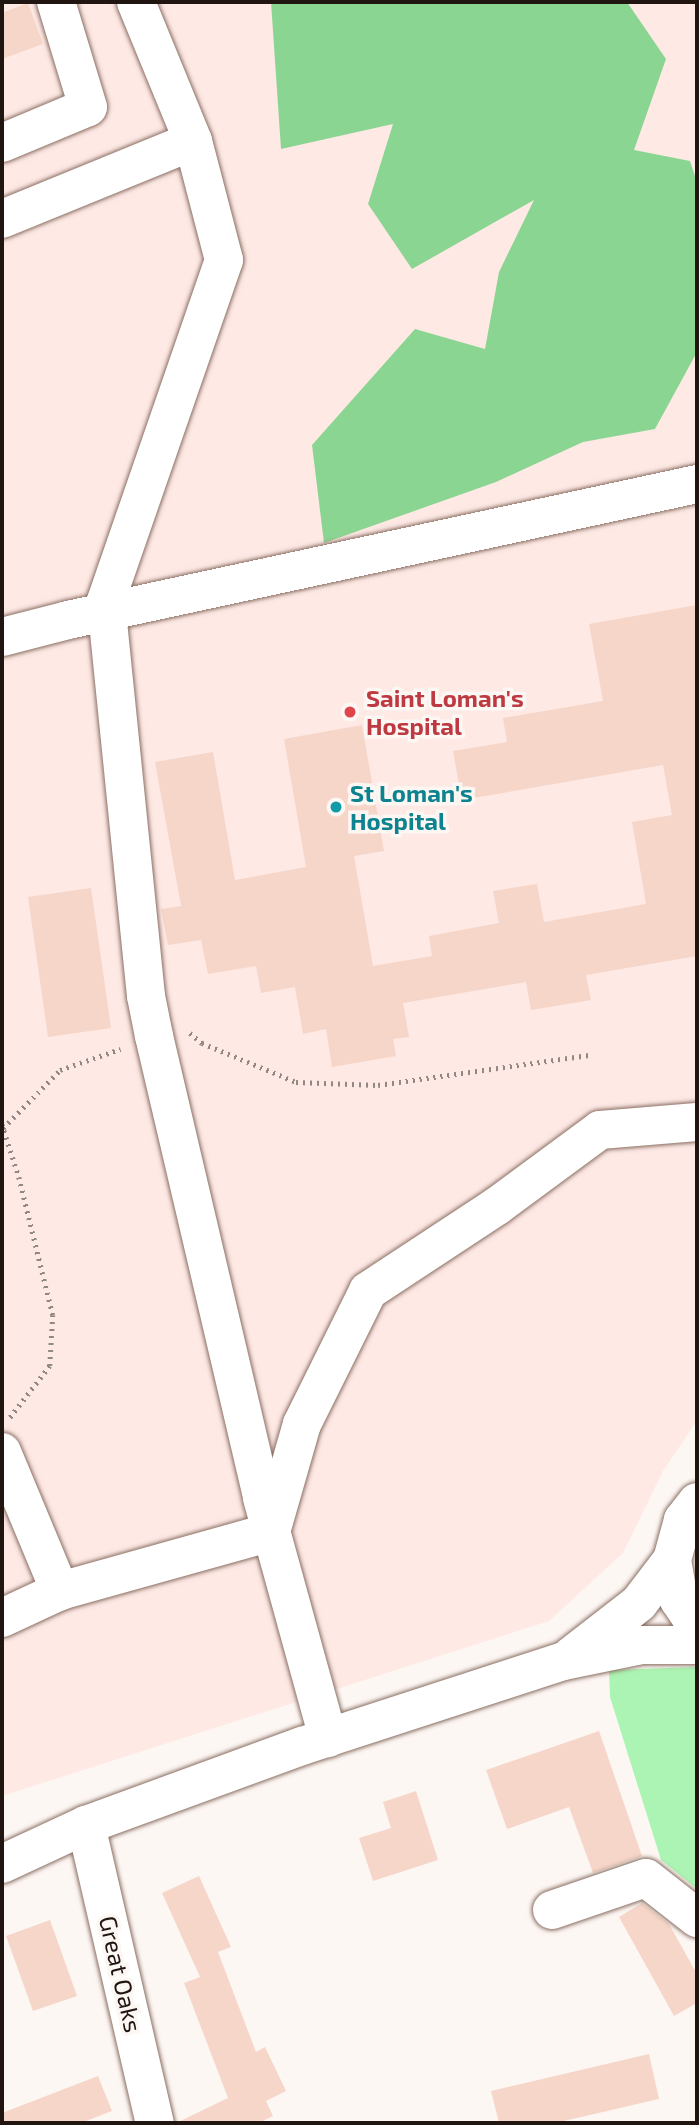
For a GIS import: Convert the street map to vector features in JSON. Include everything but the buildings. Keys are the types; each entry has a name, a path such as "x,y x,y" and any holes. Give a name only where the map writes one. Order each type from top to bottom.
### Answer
{"street":[{"path":"2,143 88,107 56,2"},
{"path":"136,2 193,141 224,260 106,601 146,996 271,1532 328,1738"},
{"path":"2,219 193,141"},
{"path":"2,638 107,612 697,484"},
{"path":"271,1532 302,1424 368,1291 497,1206 600,1130 697,1122"},
{"path":"2,1452 60,1591"},
{"path":"564,1661 639,1603 672,1560 683,1520 697,1502"},
{"path":"2,1618 60,1591 271,1532"},
{"path":"672,1560 679,1600 697,1627"},
{"path":"2,1864 86,1825 328,1738 564,1661 642,1645 697,1645"},
{"name":"Great Oaks","path":"86,1825 155,2123"},
{"path":"552,1910 646,1878 697,1918"}],"path":[{"path":"146,996 202,1043 296,1082 378,1085 589,1055"},
{"path":"2,1428 50,1366 53,1315 19,1177 2,1127 60,1070 154,1037"}],"shaded area":[{"name":"Saint Loman's Hospital","path":"2,2 697,2 697,1421 663,1471 623,1553 549,1621 2,1796"}],"green space":[{"path":"271,2 627,2 666,59 634,150 690,161 697,182 697,352 655,429 583,442 496,482 324,543 312,445 415,329 485,349 499,272 534,200 412,269 368,204 393,124 281,149"},
{"path":"697,1667 697,1889 661,1860 610,1697 609,1670"}],"place":[{"name":"Saint Loman's Hospital","path":"350,712"},
{"name":"St Loman's Hospital","path":"336,807"}]}
